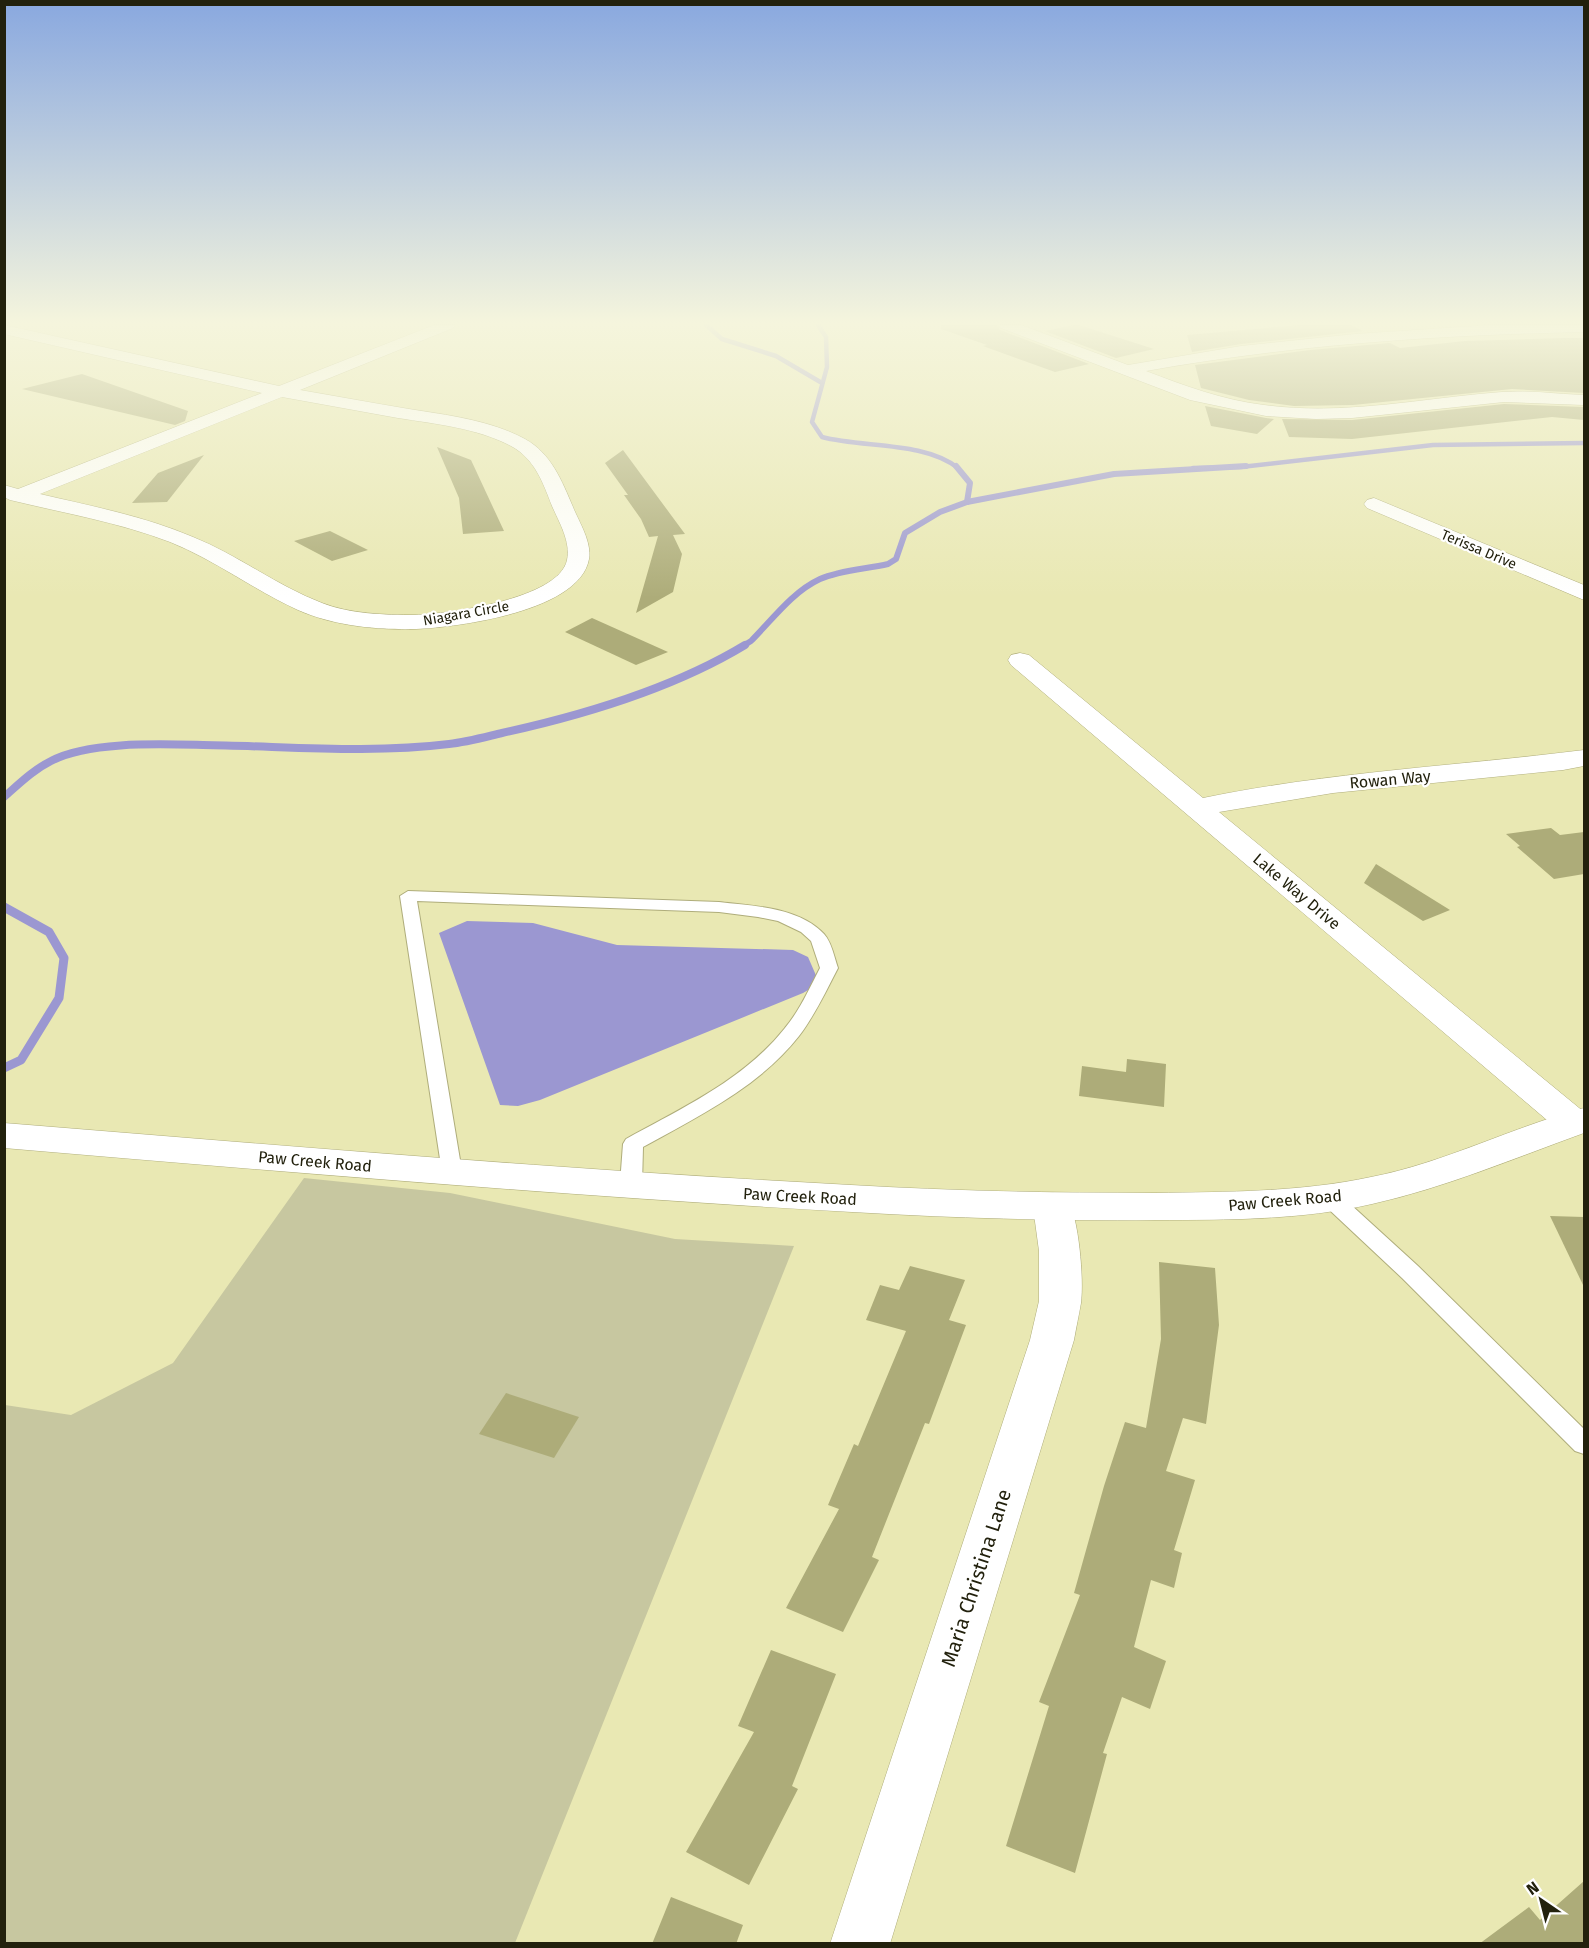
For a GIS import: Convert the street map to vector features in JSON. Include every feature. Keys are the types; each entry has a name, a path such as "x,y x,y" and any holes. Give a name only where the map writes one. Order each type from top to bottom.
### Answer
{"street":[{"path":"10,495 220,416"},
{"name":"Niagara Circle","path":"10,495 127,522 176,537 216,555 306,606 354,619 429,621 479,614 539,596 564,581 574,570 579,555 575,536 548,472 540,460 519,443 481,428 418,416"},
{"name":"Terissa Drive","path":"1374,504 1584,593"},
{"name":"Lake Way Drive","path":"1020,660 1579,1122"},
{"name":"Rowan Way","path":"1197,808 1254,795 1315,786 1504,770 1584,758"},
{"name":"Paw Creek Road","path":"4,1135 452,1172 935,1203 1053,1207 1202,1206 1330,1198 1371,1191 1441,1171 1579,1122"},
{"name":"Maria Christina Lane","path":"860,1944 1052,1340 1060,1301 1059,1251 1053,1207"}],"lane":[{"path":"452,1172 408,896 719,907 761,912 792,920 818,938 829,968 815,999 795,1030 762,1066 723,1095 633,1144 631,1184"},
{"path":"1330,1198 1410,1272 1584,1444"}],"green space":[{"path":"304,1178 450,1193 675,1239 794,1246 515,1943 5,1944 5,1405 71,1415 173,1363"}],"shaded area":[{"path":"467,921 533,923 617,945 793,950 808,957 818,980 815,986 803,993 540,1100 518,1106 500,1105 439,933"}],"building":[{"path":"136,416 187,416 185,421 175,425"},
{"path":"1208,416 1255,416 1274,419 1257,434 1211,426"},
{"path":"1391,416 1584,416 1584,420 1552,417 1352,439 1289,437 1282,419 1352,420"},
{"path":"437,447 471,460 504,531 463,534 459,498"},
{"path":"623,450 685,534 673,535 682,554 673,592 636,613 658,536 649,537 641,519 624,495 628,495 605,463"},
{"path":"204,455 167,502 132,503 158,473"},
{"path":"330,531 368,550 332,561 294,541"},
{"path":"592,618 668,652 636,665 565,632"},
{"path":"1551,828 1560,835 1584,832 1584,874 1554,879 1517,847 1520,846 1506,834"},
{"path":"1376,864 1450,910 1423,921 1364,883"},
{"path":"1127,1059 1166,1064 1164,1107 1079,1096 1082,1066 1126,1072"},
{"path":"1550,1216 1584,1217 1584,1287"},
{"path":"1159,1262 1215,1268 1219,1325 1206,1424 1183,1418 1166,1471 1195,1480 1174,1550 1182,1553 1174,1588 1151,1580 1134,1647 1166,1661 1150,1709 1122,1697 1103,1753 1107,1754 1075,1873 1006,1846 1049,1706 1039,1702 1080,1595 1074,1593 1104,1486 1125,1422 1146,1428 1161,1339"},
{"path":"910,1266 965,1280 949,1320 966,1325 929,1424 925,1423 872,1557 879,1560 843,1632 786,1608 839,1509 828,1505 854,1444 858,1446 906,1331 866,1320 880,1285 899,1290"},
{"path":"506,1393 579,1417 554,1458 479,1434"},
{"path":"771,1650 836,1674 792,1786 798,1789 749,1885 686,1852 754,1732 738,1726"},
{"path":"1584,1881 1584,1944 1479,1944 1529,1907 1540,1920"},
{"path":"671,1897 743,1925 736,1944 652,1944"}],"waterway":[{"path":"814,416 812,422 822,437 911,449 944,459 957,468"},
{"path":"1223,467 1433,445 1584,443"},
{"path":"1223,467 1246,466"},
{"path":"967,502 1114,474 1223,467"},
{"path":"1193,468 1223,467"},
{"path":"957,468 970,483 967,502"},
{"path":"743,646 751,641 800,591 820,579 836,574 888,564 896,559 905,533 940,512 967,502"},
{"path":"4,797 32,773 51,761 84,750 104,747 167,744 388,749 469,741 565,718 628,698 689,674 745,645"},
{"path":"4,907 49,932 64,958 59,998 21,1060 4,1068"}]}
